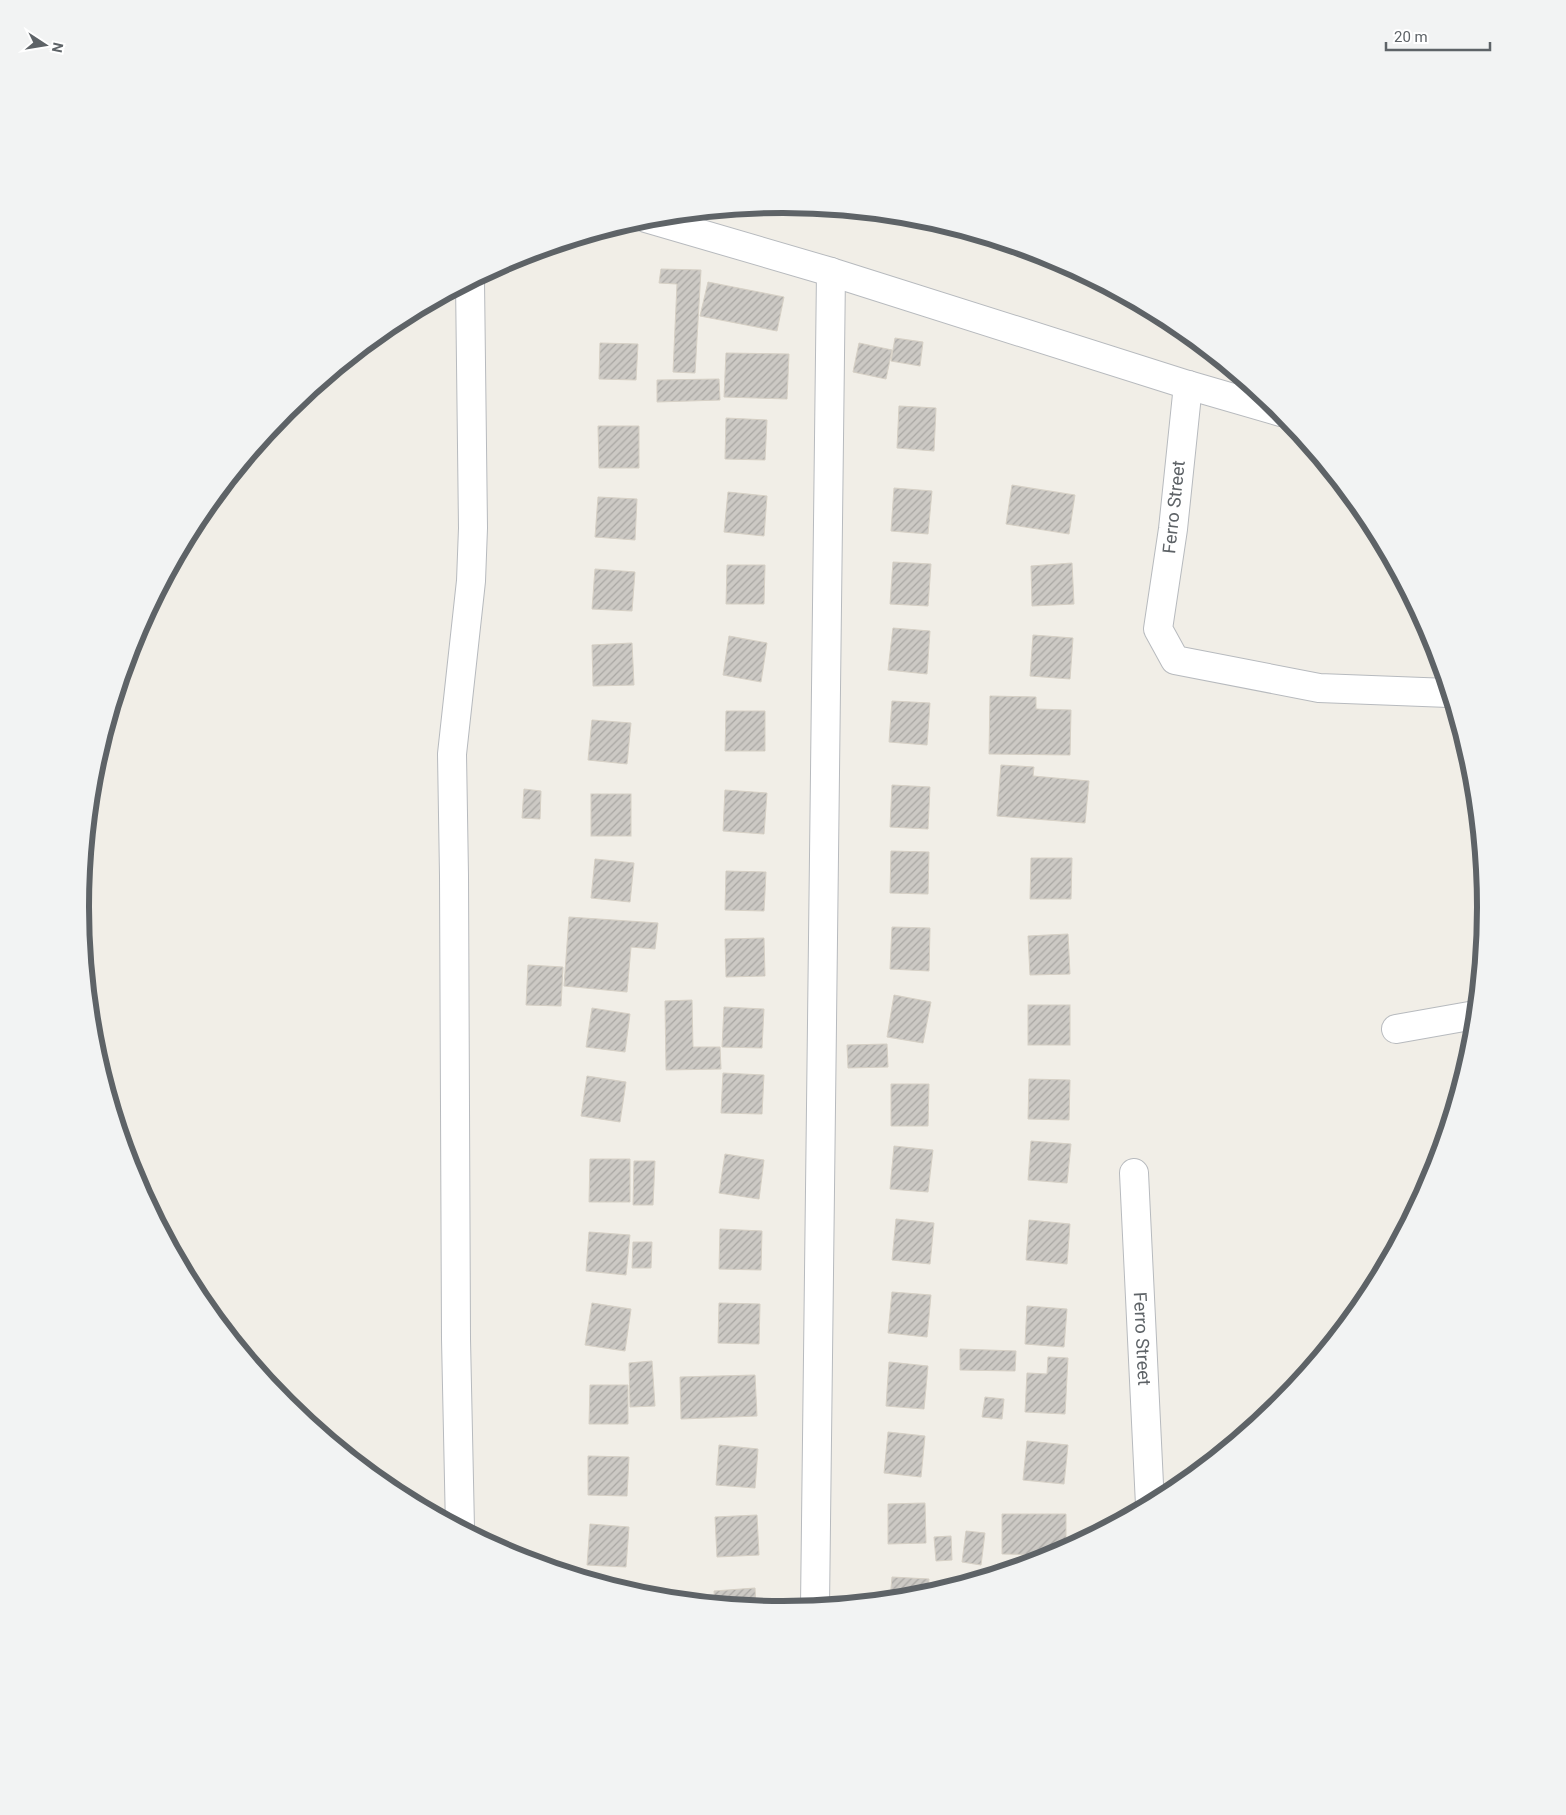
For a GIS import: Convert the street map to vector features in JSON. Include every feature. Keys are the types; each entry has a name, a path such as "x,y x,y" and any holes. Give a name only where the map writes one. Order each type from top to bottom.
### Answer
{"street":[{"path":"666,224 831,272 1188,385 1263,407"},
{"path":"815,1601 831,272"},
{"path":"460,1522 456,1339 452,754 471,581 473,528 470,288"},
{"name":"Ferro Street","path":"1188,385 1173,528 1158,629 1175,660 1319,688 1443,693"},
{"path":"1396,1029 1468,1015"},
{"name":"Ferro Street","path":"1134,1173 1150,1497"}],"building":[{"path":"661,269 701,270 695,373 673,372 677,284 659,283"},
{"path":"708,282 784,297 777,331 700,316"},
{"path":"895,338 923,342 920,366 891,361"},
{"path":"600,343 638,344 636,380 599,379"},
{"path":"859,343 892,350 886,379 853,372"},
{"path":"726,353 789,354 787,399 724,397"},
{"path":"719,379 720,400 657,402 657,380"},
{"path":"899,406 936,408 934,451 897,448"},
{"path":"726,418 767,420 765,460 725,459"},
{"path":"598,426 639,426 639,468 599,468"},
{"path":"1012,485 1075,495 1069,534 1006,524"},
{"path":"894,488 932,491 928,534 891,531"},
{"path":"728,492 767,496 764,536 724,532"},
{"path":"598,497 637,499 635,540 595,537"},
{"path":"893,562 931,564 928,606 890,604"},
{"path":"1072,563 1074,604 1032,606 1031,566"},
{"path":"727,565 765,565 764,604 726,604"},
{"path":"595,569 635,572 632,611 592,609"},
{"path":"893,628 930,631 927,674 888,670"},
{"path":"1033,635 1073,638 1070,679 1030,676"},
{"path":"729,636 767,643 761,682 723,675"},
{"path":"632,643 634,685 593,686 592,645"},
{"path":"990,696 1036,697 1036,709 1071,710 1070,755 989,754"},
{"path":"892,701 930,703 927,745 889,742"},
{"path":"726,711 765,711 765,751 725,751"},
{"path":"592,720 631,723 627,764 588,760"},
{"path":"1001,765 1034,767 1033,776 1089,781 1085,823 997,816"},
{"path":"892,785 930,787 928,829 890,827"},
{"path":"524,789 541,791 540,819 522,818"},
{"path":"725,790 767,793 764,834 723,831"},
{"path":"591,794 631,794 631,836 591,836"},
{"path":"891,851 929,852 928,894 890,893"},
{"path":"1031,858 1072,858 1071,899 1030,899"},
{"path":"595,859 634,863 630,902 591,898"},
{"path":"726,871 766,872 764,911 725,910"},
{"path":"569,917 658,923 655,949 631,947 627,992 564,986"},
{"path":"892,927 930,928 929,971 890,969"},
{"path":"1068,934 1070,974 1030,975 1028,936"},
{"path":"764,938 765,976 726,977 725,939"},
{"path":"528,965 563,967 561,1006 526,1005"},
{"path":"894,995 931,1002 923,1043 887,1037"},
{"path":"692,1000 693,1047 720,1047 721,1069 666,1070 665,1001"},
{"path":"1028,1005 1070,1005 1070,1045 1028,1045"},
{"path":"724,1007 764,1009 762,1048 722,1047"},
{"path":"592,1008 630,1014 625,1052 586,1047"},
{"path":"887,1044 888,1067 848,1068 847,1045"},
{"path":"723,1073 764,1075 762,1114 721,1113"},
{"path":"587,1076 626,1082 620,1122 581,1116"},
{"path":"1029,1079 1070,1080 1069,1120 1028,1119"},
{"path":"891,1084 929,1084 928,1126 891,1126"},
{"path":"1031,1141 1071,1144 1067,1183 1028,1180"},
{"path":"894,1146 933,1150 928,1192 890,1189"},
{"path":"725,1154 764,1160 759,1199 719,1193"},
{"path":"590,1159 630,1159 630,1202 589,1202"},
{"path":"634,1161 655,1161 653,1205 633,1205"},
{"path":"896,1219 934,1223 930,1264 892,1260"},
{"path":"1029,1220 1070,1224 1067,1264 1026,1260"},
{"path":"720,1229 762,1231 761,1270 719,1269"},
{"path":"589,1232 630,1235 626,1275 586,1271"},
{"path":"633,1242 652,1242 651,1268 632,1268"},
{"path":"892,1292 931,1295 927,1337 888,1333"},
{"path":"592,1303 631,1309 625,1351 585,1345"},
{"path":"719,1303 760,1304 759,1344 718,1343"},
{"path":"1027,1306 1067,1309 1064,1347 1025,1344"},
{"path":"960,1349 1016,1351 1015,1371 960,1370"},
{"path":"1048,1357 1068,1358 1065,1414 1025,1412 1027,1373 1047,1374"},
{"path":"652,1361 655,1406 630,1407 629,1363"},
{"path":"889,1362 928,1366 924,1409 886,1406"},
{"path":"755,1375 757,1416 681,1419 680,1377"},
{"path":"590,1385 628,1385 628,1424 589,1424"},
{"path":"985,1397 1004,1399 1002,1419 982,1417"},
{"path":"888,1432 925,1436 921,1477 884,1473"},
{"path":"1027,1441 1068,1445 1064,1484 1023,1480"},
{"path":"719,1445 758,1449 755,1488 716,1485"},
{"path":"588,1456 629,1457 627,1496 588,1495"},
{"path":"925,1503 926,1543 888,1544 888,1504"},
{"path":"1002,1514 1066,1514 1066,1541 1034,1555 1002,1554"},
{"path":"757,1515 759,1555 717,1557 715,1517"},
{"path":"590,1524 629,1527 626,1567 587,1565"},
{"path":"966,1531 985,1533 981,1565 962,1562"},
{"path":"951,1536 952,1560 936,1561 934,1537"},
{"path":"892,1577 929,1579 928,1586 891,1593"},
{"path":"755,1588 756,1601 715,1598 714,1591"}]}
